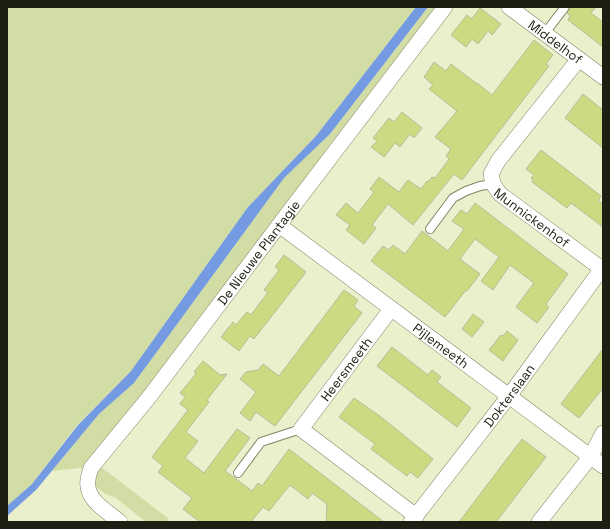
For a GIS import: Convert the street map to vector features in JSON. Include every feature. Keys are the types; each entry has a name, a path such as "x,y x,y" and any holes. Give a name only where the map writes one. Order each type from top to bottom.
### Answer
{"street":[{"name":"De Nieuwe Plantagie","path":"120,522 95,502 89,492 88,481 91,468 150,396 445,7"},
{"name":"Middelhof","path":"509,7 603,77"},
{"name":"Munnickenhof","path":"579,59 498,161 491,174 493,184 500,194 602,268"},
{"name":"Pijlemeeth","path":"279,225 603,466"},
{"name":"Dokterslaan","path":"414,519 509,396 602,268"},
{"name":"Heersmeeth","path":"301,429 391,308"},
{"path":"301,429 414,519"},
{"path":"539,522 590,456 603,433"}],"lane":[{"path":"545,33 565,7"},
{"path":"430,229 454,198 466,191 480,186 493,184"},
{"path":"238,472 261,442 301,429"}],"green space":[{"path":"7,7 416,7 316,136 248,207 131,371 77,425 32,484 7,506"},
{"path":"428,7 440,7 89,467 52,471 99,414 134,383 284,178 330,134"},
{"path":"101,467 169,519 167,522 146,522 116,498 104,493 90,482"}],"water":[{"path":"416,7 428,7 330,134 284,178 134,383 99,414 36,490 7,516 7,506 32,484 78,425 131,371 248,207 316,136"}],"building":[{"path":"570,7 596,7 591,13 603,22 603,47 568,20 570,16 567,13"},
{"path":"480,8 501,24 492,35 488,31 478,44 472,39 466,47 451,35 467,15 472,19"},
{"path":"534,40 553,55 546,64 549,66 462,180 454,174 413,225 388,204 372,225 376,228 364,244 346,230 350,225 336,215 346,203 358,213 374,192 370,189 379,177 399,192 408,180 421,189 432,177 435,178 449,159 446,156 451,149 435,137 457,111 429,89 433,85 424,77 434,62 446,71 451,64 492,95"},
{"path":"583,94 603,110 603,148 565,118"},
{"path":"402,112 422,128 414,138 410,134 400,147 395,143 384,157 371,147 377,141 373,138 389,118 394,122"},
{"path":"541,150 601,196 598,201 603,204 603,227 571,203 567,208 532,182 533,180 531,178 534,175 526,169"},
{"path":"475,203 568,274 546,304 549,307 537,323 516,307 534,283 510,265 493,290 481,281 499,257 475,239 460,259 480,274 445,317 371,261 383,246 389,250 393,245 405,254 422,231 448,251 464,229 452,221 461,210 467,214"},
{"path":"284,255 306,272 254,339 250,336 239,351 221,337 233,322 236,325 247,312 251,315 268,292 264,290 279,270 275,267"},
{"path":"344,290 358,300 354,306 362,313 275,426 256,412 250,421 240,413 256,392 240,379 246,372 258,370 263,364 279,376"},
{"path":"473,314 484,322 472,337 462,329"},
{"path":"507,331 518,340 503,361 489,350 501,335 503,336"},
{"path":"392,347 428,375 432,370 441,377 437,382 471,408 457,427 377,366"},
{"path":"603,349 603,388 579,418 561,404"},
{"path":"203,361 220,375 227,374 207,400 209,402 186,432 198,441 185,458 204,473 237,429 250,438 225,471 252,491 258,483 262,486 289,449 384,522 326,522 327,504 312,493 308,499 290,485 269,511 263,507 251,522 200,522 183,509 192,498 158,472 163,466 152,457 188,410 180,404 185,397 180,393 196,374 194,372"},
{"path":"354,398 381,417 433,459 418,478 410,472 407,476 371,449 375,444 339,417"},
{"path":"522,439 546,457 496,522 459,522"}]}
